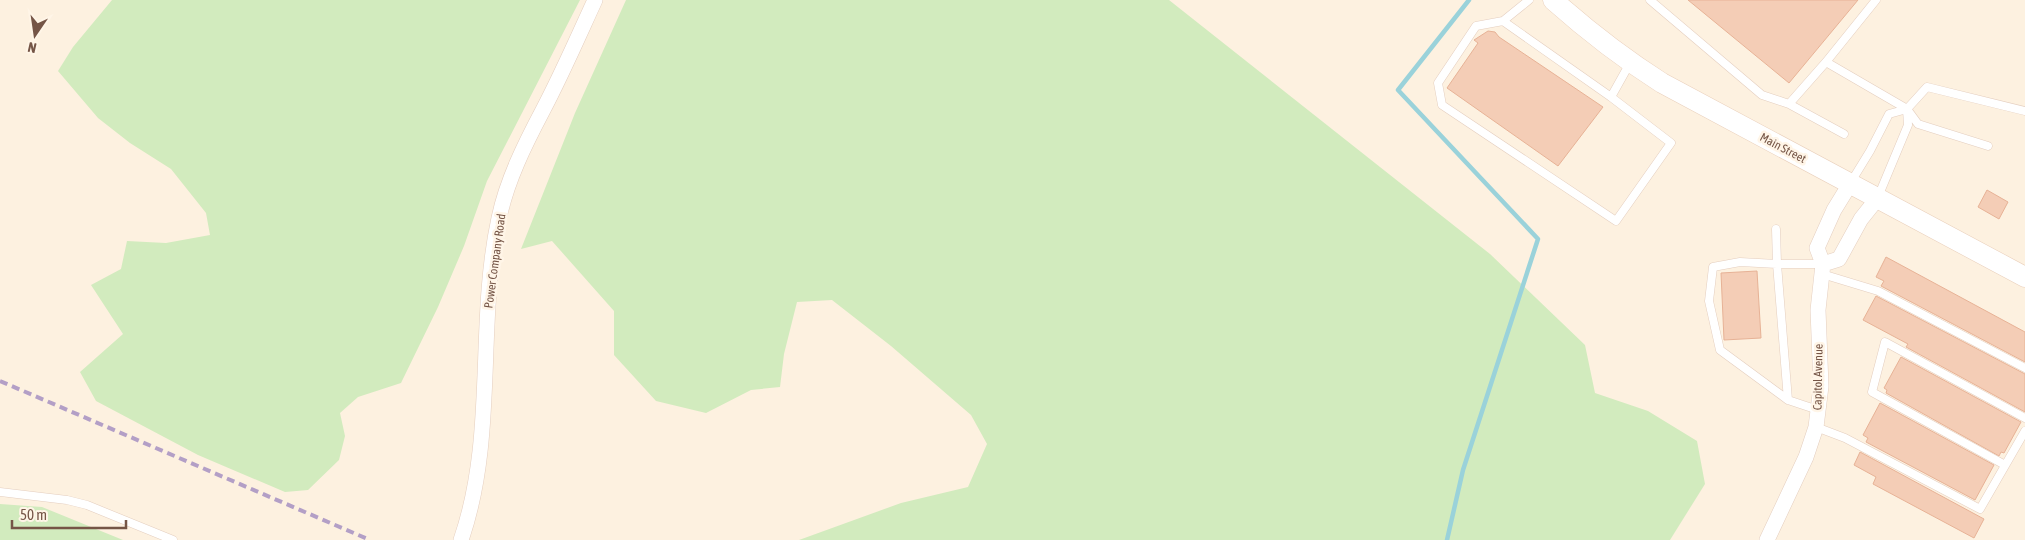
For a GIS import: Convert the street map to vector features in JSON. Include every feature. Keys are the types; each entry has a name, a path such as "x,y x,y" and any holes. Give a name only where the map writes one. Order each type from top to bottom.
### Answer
{"main road":[{"name":"Main Street","path":"1553,0 1595,37 1630,63 1702,106 2025,277"}],"street":[{"name":"Power Company Road","path":"461,540 481,454 488,296 499,217 516,165 595,0"},
{"name":"Capitol Avenue","path":"1767,540 1806,457 1816,427 1821,386 1818,310 1822,269 1817,248 1834,210 1850,184"},
{"path":"1822,269 1839,259 1861,219 1877,198"}],"lane":[{"path":"1504,21 1611,97 1671,143 1616,221 1442,106 1438,83 1476,26 1504,21 1529,0"},
{"path":"1650,0 1762,94 1789,104 1844,134"},
{"path":"1789,104 1876,0"},
{"path":"1826,62 1907,109 1918,124 1988,146"},
{"path":"1611,97 1630,63"},
{"path":"1850,184 1889,114 1907,109 1927,87 2025,111"},
{"path":"1877,198 1908,125 1907,109"},
{"path":"1776,229 1788,400"},
{"path":"1818,410 1788,400 1720,350 1709,301 1713,267 1740,262 1822,269 1878,291 2025,368"},
{"path":"2005,466 1872,392 1886,342 2025,418"},
{"path":"1816,427 1845,438 1980,509 2025,431"},
{"path":"0,492 67,500 88,505 173,540"}],"green space":[{"path":"112,0 580,0 487,181 464,246 438,307 401,383 358,397 340,413 345,436 339,460 308,490 285,492 198,455 96,401 80,372 123,334 91,285 121,269 127,241 166,243 210,235 206,213 171,169 130,143 98,118 58,71 73,47"},
{"path":"626,0 1169,0 1490,254 1585,345 1595,393 1648,411 1697,441 1705,484 1670,540 799,540 901,503 968,487 987,444 971,415 891,346 832,300 797,302 784,354 780,387 751,390 706,413 656,401 614,355 614,311 552,241 521,249 575,113"},
{"path":"0,504 42,507 123,540 0,540"}],"building":[{"path":"1688,0 1858,0 1789,83"},
{"path":"1488,31 1495,32 1499,37 1603,107 1558,166 1447,88 1478,43 1474,40"},
{"path":"1987,190 2008,202 1999,219 1978,207"},
{"path":"1886,257 2025,332 2025,362 1881,286 1884,281 1876,277"},
{"path":"1757,271 1761,338 1724,340 1721,273"},
{"path":"1876,296 2025,374 2025,412 1906,347 1908,344 1863,320"},
{"path":"1901,357 2021,422 2004,453 2001,452 1999,456 1886,393 1887,390 1884,388"},
{"path":"1880,403 1994,465 1975,500 1866,442 1868,438 1863,435"},
{"path":"1860,452 1984,519 1974,538 1873,484 1876,477 1854,465"}],"waterway":[{"path":"1447,540 1463,470 1538,239 1398,90 1469,0"}],"railway":[{"path":"0,381 370,540"}]}
